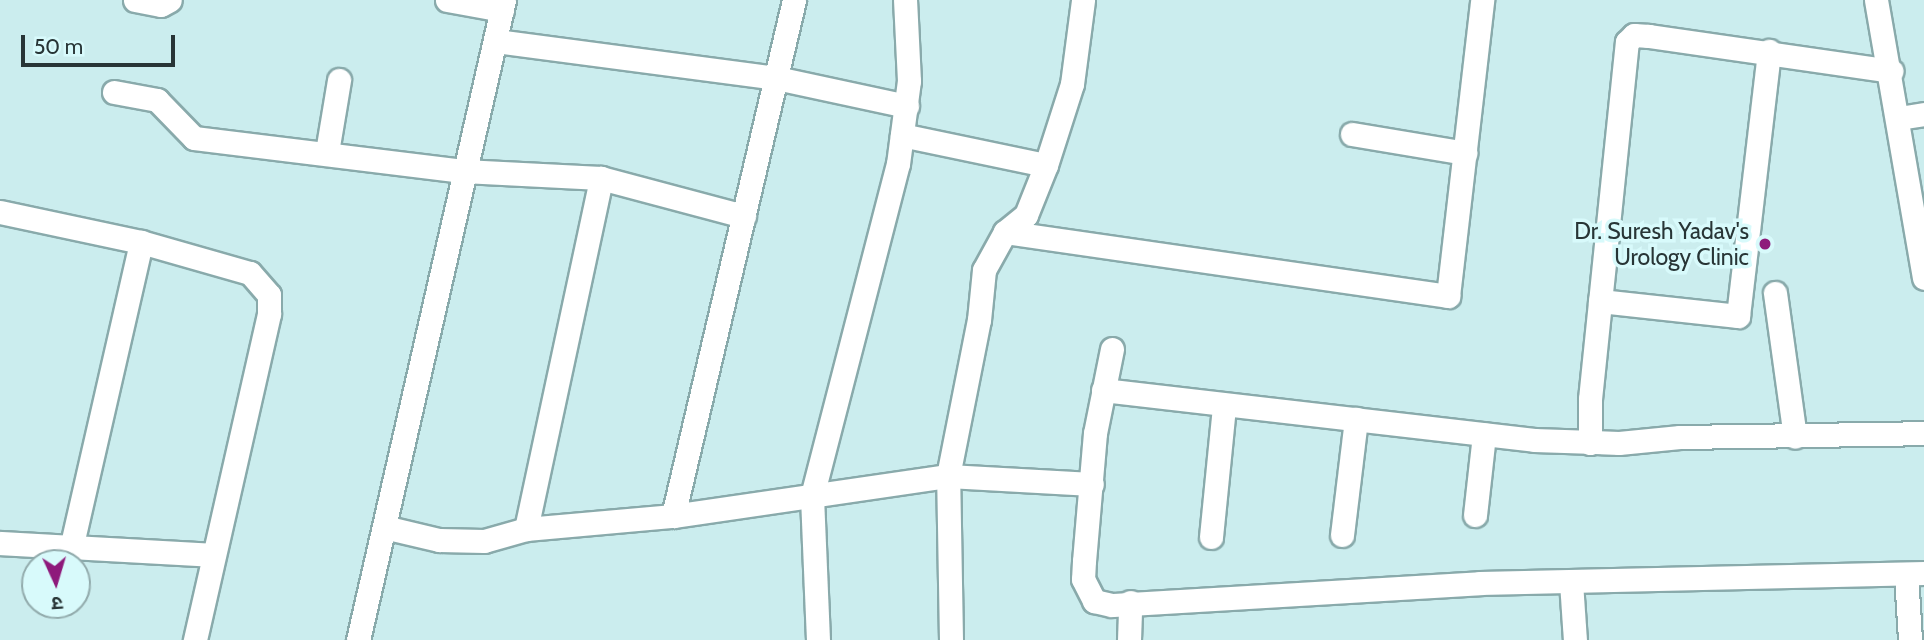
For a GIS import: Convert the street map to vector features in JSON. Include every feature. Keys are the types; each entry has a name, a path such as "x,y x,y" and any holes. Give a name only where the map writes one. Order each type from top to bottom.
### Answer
{"street":[{"path":"135,0 161,5 170,0"},
{"path":"358,640 503,5 447,0"},
{"path":"673,516 794,0"},
{"path":"818,640 812,496 843,389 902,135 907,106 905,0"},
{"path":"951,640 948,476 979,320 984,270 1006,232 1027,215 1046,165 1072,84 1083,0"},
{"path":"1006,232 1448,296 1482,0"},
{"path":"1877,0 1924,278"},
{"path":"1590,443 1600,301 1627,42 1634,35 1648,36 1769,51 1891,71"},
{"path":"496,41 776,78 907,106"},
{"path":"1600,301 1738,316 1769,51"},
{"path":"327,152 339,80"},
{"path":"114,92 157,100 194,138 327,152 463,171 601,178 744,216"},
{"path":"1899,118 1924,114"},
{"path":"1352,134 1465,153"},
{"path":"902,135 1046,165"},
{"path":"526,529 601,178"},
{"path":"0,212 141,242 250,273 269,295 269,314 212,555 195,640"},
{"path":"72,544 141,242"},
{"path":"1775,293 1795,436"},
{"path":"1112,349 1103,390 1084,561 1087,591 1094,601 1130,602 1480,583 1915,573 1910,640"},
{"path":"1103,390 1224,406 1356,419 1410,429 1590,443 1924,433"},
{"path":"1210,537 1224,406"},
{"path":"1342,535 1356,419"},
{"path":"1475,515 1484,435"},
{"path":"384,527 439,540 484,541 526,529 673,516 948,476 1092,484"},
{"path":"0,543 72,544 212,555"},
{"path":"1571,582 1575,640"},
{"path":"1129,640 1130,602"}],"place":[{"name":"Dr. Suresh Yadav's Urology Clinic","path":"1765,244"}]}
